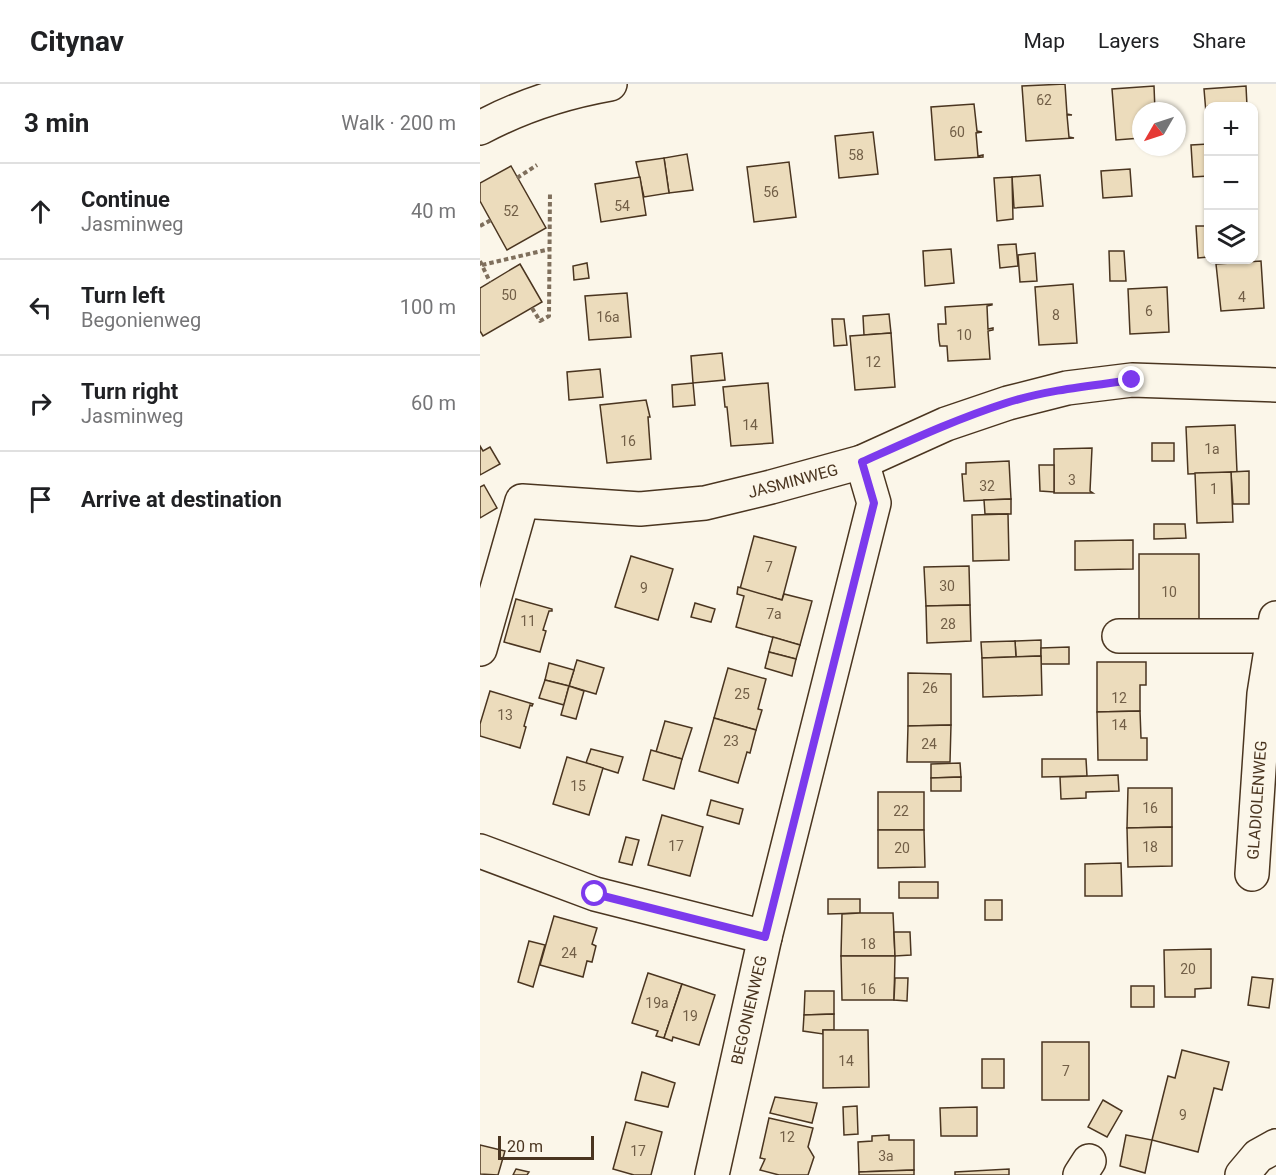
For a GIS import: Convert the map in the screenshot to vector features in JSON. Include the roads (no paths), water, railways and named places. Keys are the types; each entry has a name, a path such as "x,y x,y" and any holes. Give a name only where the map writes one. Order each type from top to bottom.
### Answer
{"street":[{"path":"480,128 512,112 543,101 582,89 610,84"},
{"name":"JASMINWEG","path":"480,649 522,501 640,509 705,503 862,462 946,424 1008,403 1067,388 1132,380 1276,385"},
{"name":"BEGONIENWEG","path":"712,1175 765,937 874,503 862,462"},
{"path":"1119,636 1274,627"},
{"name":"GLADIOLENWEG","path":"1252,874 1264,694 1274,627"},
{"path":"480,851 595,894 765,937"},
{"path":"1242,1175 1258,1156 1276,1146"}]}
